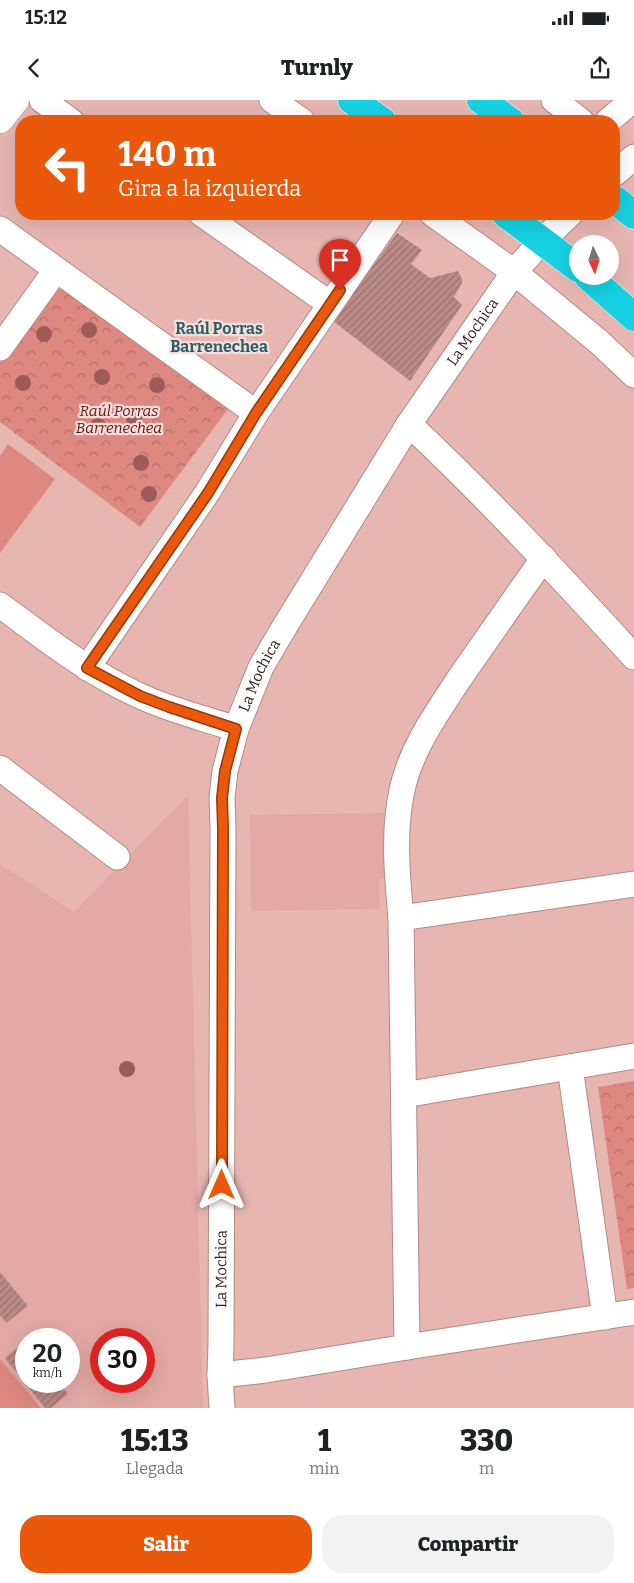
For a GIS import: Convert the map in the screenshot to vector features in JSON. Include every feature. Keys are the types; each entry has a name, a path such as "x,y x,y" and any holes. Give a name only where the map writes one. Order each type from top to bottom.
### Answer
{"highway":[{"path":"352,100 373,115"},
{"path":"482,100 502,115"},
{"path":"620,204 634,215"},
{"path":"514,220 569,261"},
{"path":"598,285 634,316"}],"street":[{"path":"0,119 14,100"},
{"path":"42,100 63,115"},
{"path":"272,100 293,115"},
{"path":"554,100 573,115"},
{"path":"615,115 634,100"},
{"path":"620,169 634,156"},
{"path":"211,220 330,304"},
{"path":"87,668 208,493 256,413 388,220"},
{"path":"441,220 514,272 599,342 634,375"},
{"name":"La Mochica","path":"222,1408 220,1375 222,798 225,771 236,729 261,667 409,424 514,272 564,220"},
{"path":"0,229 256,413"},
{"path":"0,348 56,270"},
{"path":"409,424 544,558 634,657"},
{"path":"407,1346 401,918 396,869 398,810 409,766 429,725 544,558"},
{"path":"0,605 87,668 140,696 236,729"},
{"path":"0,768 117,857"},
{"path":"401,918 634,884"},
{"path":"404,1095 634,1056"},
{"path":"570,1067 605,1317"},
{"path":"220,1375 266,1370 407,1346 634,1312"}],"shaded area":[{"path":"188,795 203,1408 0,1408 0,864 74,912"},
{"path":"384,813 387,878 379,879 380,909 251,911 250,815"}],"green space":[{"name":"Raúl Porras Barrenechea","path":"59,283 228,409 140,527 0,422 0,361"},
{"path":"8,444 55,479 0,553 0,456"},
{"path":"634,1081 634,1288 627,1289 598,1087"},
{"path":"0,1359 15,1377 15,1393 28,1393 41,1408 0,1408"}],"building":[{"path":"397,233 422,250 411,264 430,278 458,271 462,279 462,283 454,297 462,305 410,381 333,321"},
{"path":"0,1272 28,1306 6,1323 0,1315"},
{"path":"15,1350 15,1370 5,1358"},
{"path":"33,1393 68,1394 51,1408 45,1408"}],"district":[{"name":"Raúl Porras Barrenechea","path":"219,337"}],"route":[{"path":"222,1185 222,798 225,771 236,729 140,696 87,668 208,493 256,413 340,290"}]}
